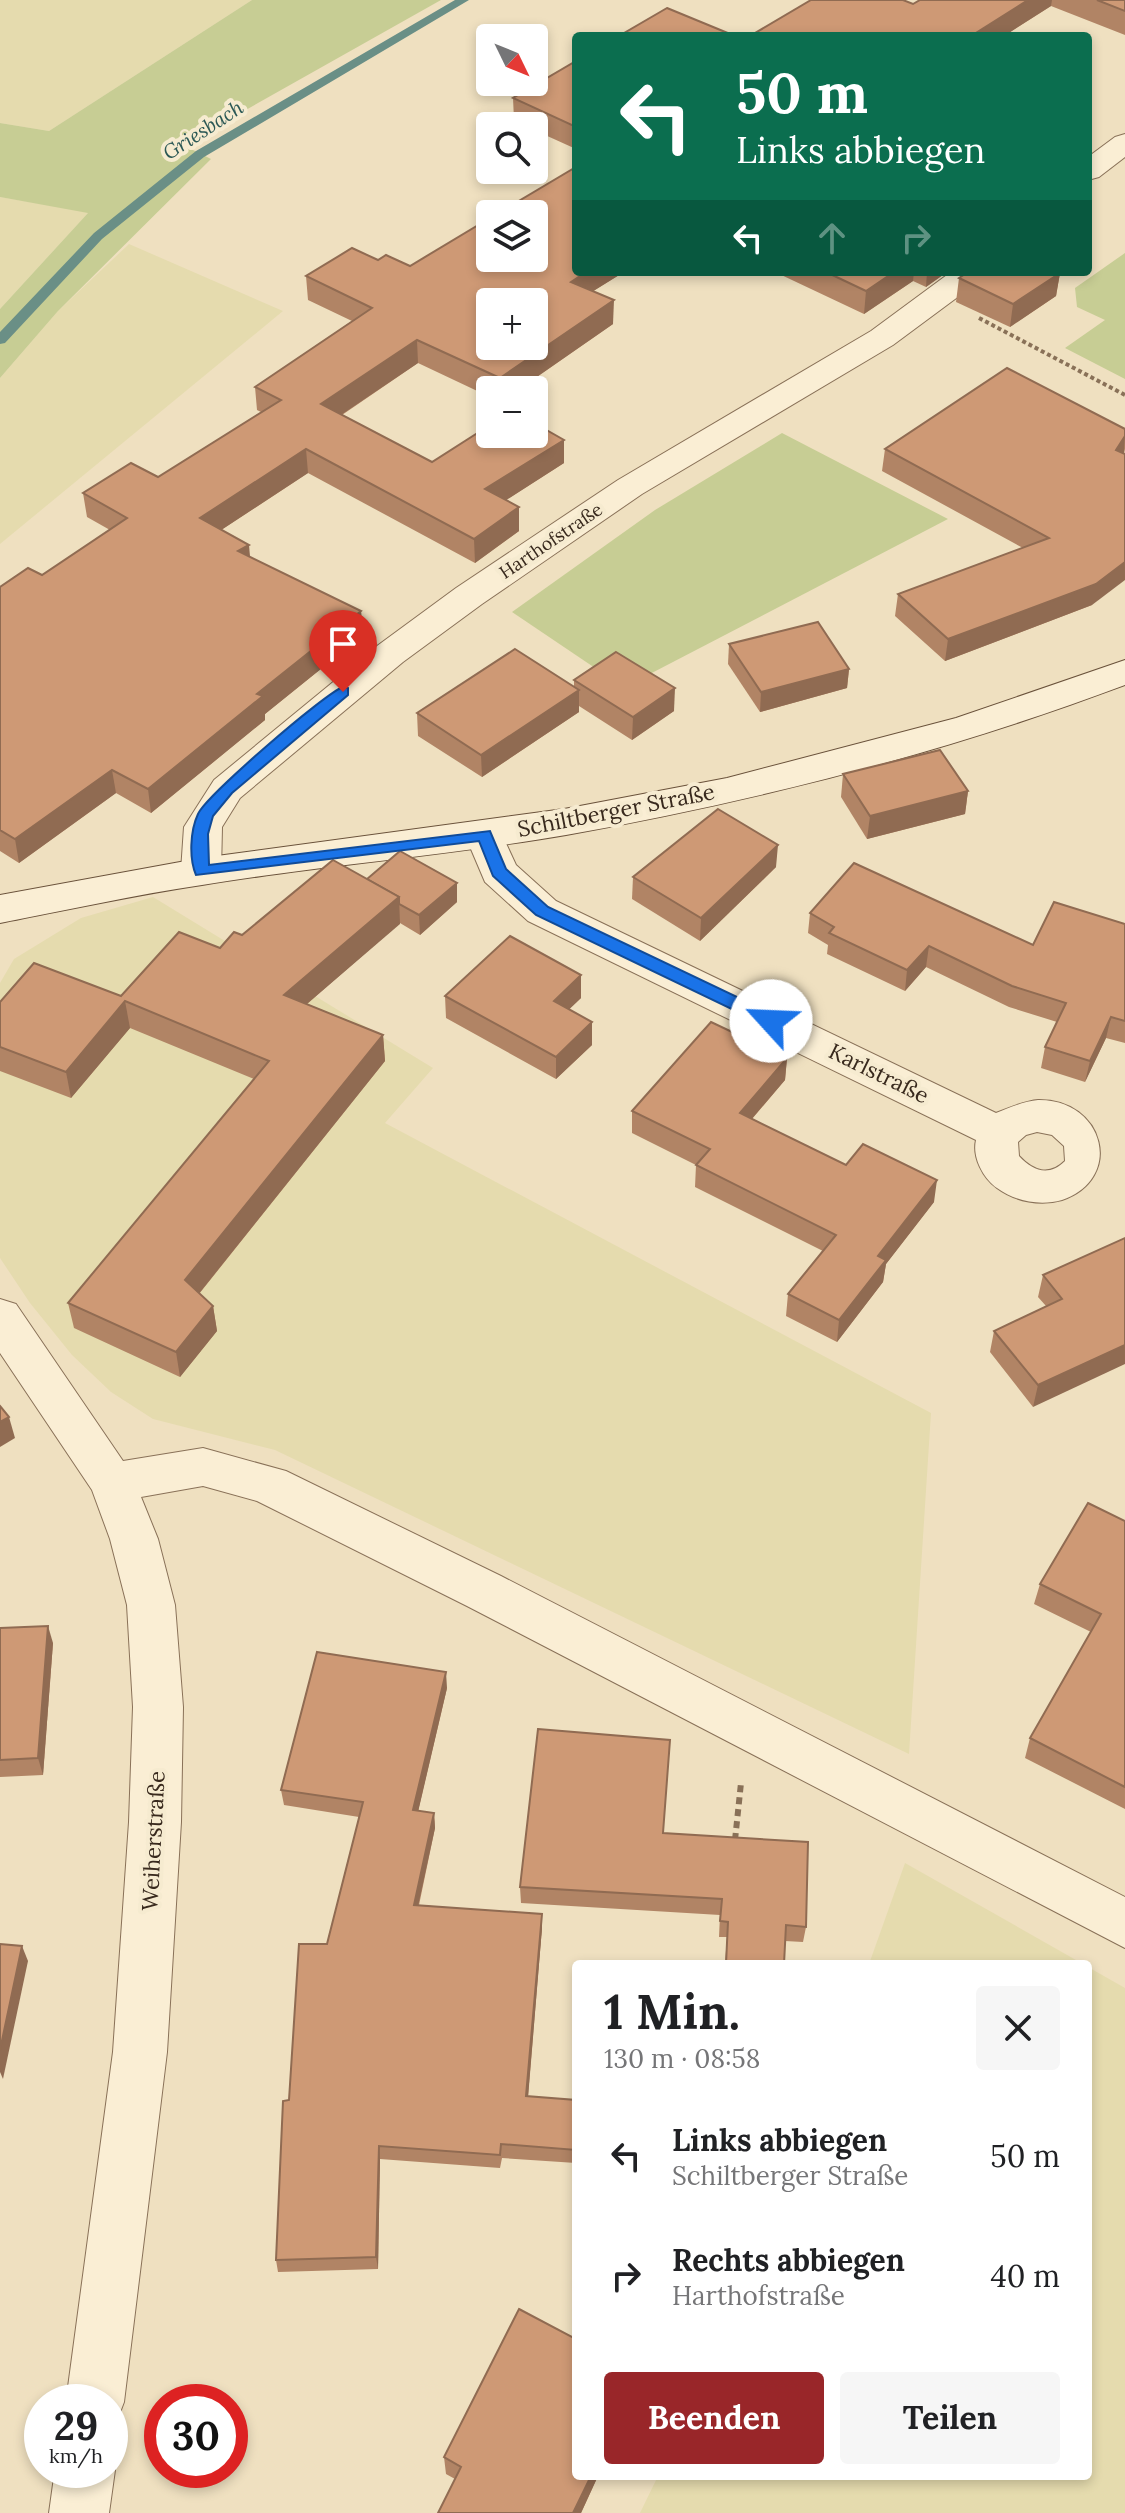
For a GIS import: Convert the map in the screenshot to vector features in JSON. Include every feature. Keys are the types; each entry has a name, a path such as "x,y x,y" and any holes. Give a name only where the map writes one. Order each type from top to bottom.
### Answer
{"street":[{"path":"1092,168 1125,143"},
{"name":"Harthofstraße","path":"201,871 200,834 206,814 227,789 390,654 630,487 882,338 966,276"},
{"name":"Schiltberger Straße","path":"0,909 201,871 484,835 738,787 865,757 999,716 1125,672"},
{"name":"Karlstraße","path":"484,835 499,872 542,911 1000,1133"},
{"name":"Weiherstraße","path":"0,1317 112,1482 134,1539 151,1605 158,1707 155,1822 140,2052 97,2384"},
{"path":"112,1482 203,1467 269,1485 484,1591 1125,1924"},
{"path":"79,2513 82,2488"}],"path":[{"path":"939,297 1125,395"},
{"path":"724,1843 737,1839 745,1725"}],"shaded area":[{"path":"0,0 252,0 49,131 0,123"},
{"path":"0,197 89,212 0,309"},
{"path":"129,244 283,311 0,544 0,378 58,311"},
{"path":"153,897 433,1068 385,1123 931,1413 909,1754 275,1450 153,1419 111,1392 72,1355 30,1303 0,1258 0,983 14,959 81,918"},
{"path":"905,1863 1076,1960 870,1960"},
{"path":"1092,1969 1125,1988 1125,2513 640,2513 656,2480 1092,2480"}],"green space":[{"path":"252,0 441,0 203,134 187,147 211,159 58,311 0,378 0,309 88,213 0,197 0,123 49,131"},
{"path":"1125,253 1125,379 1065,348 1105,320 1077,307 1075,288"},
{"path":"782,433 948,519 646,676 598,670 512,612 655,510"}],"building":[{"path":"811,0 903,0 913,4 920,0 1028,0 977,32 757,32"},
{"path":"1097,0 1125,0 1125,11"},
{"path":"667,8 725,32 626,32"},
{"path":"572,63 572,125 513,98 548,96 548,77"},
{"path":"572,169 572,276 580,276 571,282 614,300 548,345 548,288 476,288 476,360 526,360 503,376 496,376 417,340 321,404 432,462 476,434 476,448 548,448 548,431 564,440 485,489 519,507 474,539 306,449 200,518 249,545 238,551 361,611 257,694 263,696 148,789 112,770 15,839 0,830 0,587 28,568 42,575 127,518 83,493 131,463 158,477 281,400 255,387 372,308 306,276 352,248 378,260 386,255 410,266 476,226 476,272 548,272 548,200 521,200"},
{"path":"834,276 888,276 866,291"},
{"path":"962,276 1055,276 1013,304 959,278"},
{"path":"1007,368 1125,429 1125,436 1116,450 1125,454 1125,562 1096,584 948,639 898,594 1049,538 885,449"},
{"path":"818,622 849,669 761,692 729,644"},
{"path":"515,649 579,690 481,755 417,713"},
{"path":"616,652 675,688 633,717 574,680"},
{"path":"940,750 968,791 870,816 843,774"},
{"path":"718,809 778,845 701,918 633,877"},
{"path":"400,851 457,883 419,915 399,904 399,897 367,879"},
{"path":"333,860 399,897 284,995 383,1035 185,1280 213,1306 176,1352 68,1303 269,1061 125,1001 66,1072 0,1047 0,1002 34,963 121,996 179,932 220,948 234,932 242,935"},
{"path":"854,863 1033,945 1054,902 1125,924 1125,1021 1111,1017 1090,1061 1045,1047 1066,1003 1012,986 929,946 907,970 829,933 834,927 810,913"},
{"path":"510,936 581,975 554,1001 592,1022 556,1057 445,996"},
{"path":"711,1022 787,1058 740,1113 846,1165 863,1144 937,1180 878,1256 886,1260 839,1320 788,1294 836,1235 696,1165 710,1149 632,1111"},
{"path":"1125,1238 1125,1345 1038,1385 994,1331 1062,1299 1043,1275"},
{"path":"0,1406 9,1417 0,1422"},
{"path":"1088,1503 1125,1521 1125,1787 1030,1738 1101,1614 1040,1584"},
{"path":"48,1626 38,1758 0,1760 0,1628"},
{"path":"317,1652 446,1672 413,1810 434,1813 414,1905 542,1914 526,2096 572,2100 572,2150 501,2144 500,2155 379,2146 376,2257 276,2260 283,2101 289,2100 299,1944 327,1944 363,1802 281,1790"},
{"path":"538,1729 670,1740 663,1833 808,1842 806,1927 786,1925 784,1960 726,1960 728,1922 720,1921 722,1899 520,1887"},
{"path":"0,1944 22,1946 0,2050"},
{"path":"519,2309 572,2337 572,2480 589,2480 573,2513 438,2513 461,2467 444,2457"}],"waterway":[{"name":"Griesbach","path":"0,340 98,236 200,154 463,0"}],"route":[{"path":"343,692 227,789 206,814 200,834 201,871 484,835 499,872 542,911 771,1021"}]}
